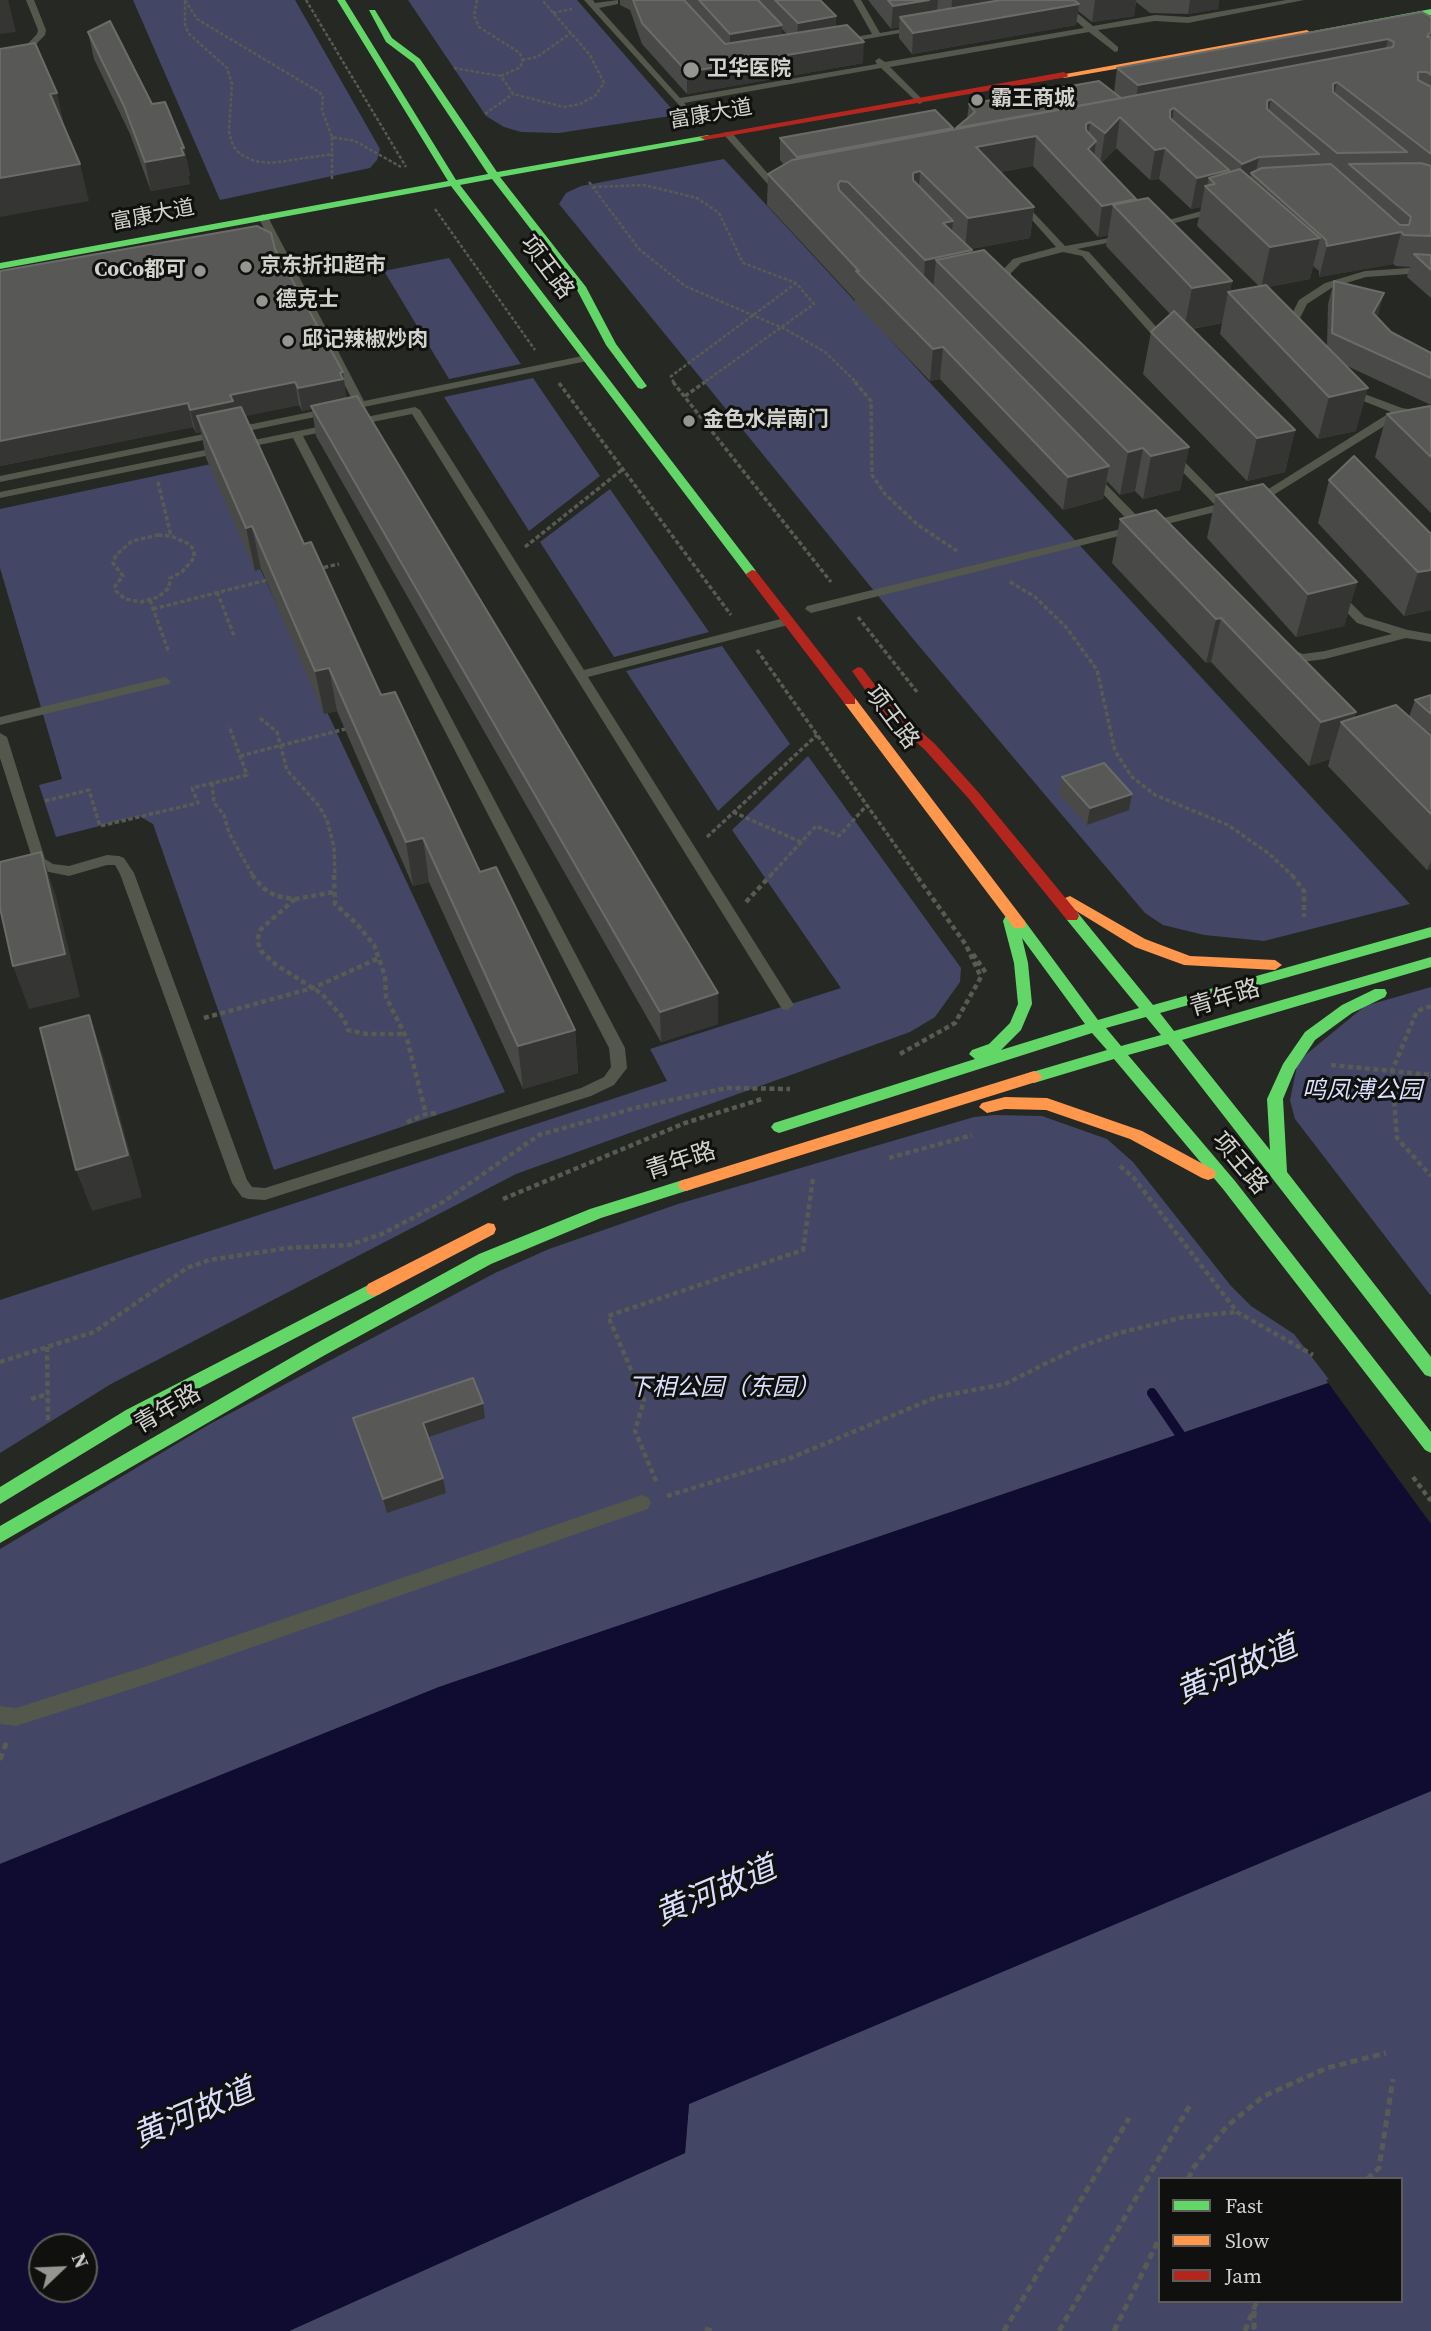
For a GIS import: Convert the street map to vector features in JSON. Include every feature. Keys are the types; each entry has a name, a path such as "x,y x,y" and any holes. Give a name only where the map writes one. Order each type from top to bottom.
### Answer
{"main road":[{"name":"项王路","path":"341,0 463,161 494,174 581,287 611,345 652,400"},
{"name":"项王路","path":"364,0 389,40 417,61 463,161"},
{"name":"富康大道","path":"0,266 494,174 919,101 1079,77 1431,12"},
{"path":"1183,37 1224,30"},
{"path":"1089,54 1122,48"},
{"path":"878,90 910,84"},
{"name":"项王路","path":"463,161 453,182 1006,906 1094,1026 1229,1185 1431,1445"},
{"name":"项王路","path":"851,662 884,705 951,769 1279,1173 1431,1370"},
{"path":"1047,887 1140,943 1189,961 1271,966 1431,932"},
{"name":"青年路","path":"1006,906 1021,962 1025,1004 1016,1026 994,1048 761,1133 1094,1026 1431,932"},
{"name":"青年路","path":"0,1535 296,1363 485,1259 596,1213 746,1164 1431,961"},
{"path":"1279,1173 1275,1099 1288,1068 1310,1036 1347,1009 1431,967"},
{"path":"746,1164 1005,1103 1047,1104 1136,1135 1229,1185"},
{"name":"青年路","path":"0,1496 132,1415 365,1291 507,1222"}],"lane":[{"path":"0,78 41,36 42,30 30,0"},
{"path":"858,0 877,36"},
{"path":"678,101 881,63 1091,29 1143,16 1188,20 1300,0"},
{"path":"591,3 615,2"},
{"path":"591,3 696,121"},
{"path":"1057,4 1122,48"},
{"path":"834,44 925,29"},
{"path":"839,33 856,42"},
{"path":"881,63 910,84 919,101"},
{"path":"728,134 776,188 790,186"},
{"path":"1012,192 1063,248 1085,254 1157,334 1177,346"},
{"path":"1145,215 1151,229 1224,208 1233,202"},
{"path":"262,216 361,405"},
{"path":"1023,304 1001,281 1017,261 1063,248 1135,235"},
{"path":"1297,349 1288,327 1303,302 1329,285 1365,274 1409,271 1431,273"},
{"path":"0,479 587,358"},
{"path":"1342,388 1400,411 1431,416"},
{"path":"406,396 786,1005"},
{"path":"0,495 415,410"},
{"path":"811,609 1152,529 1263,497 1400,411"},
{"path":"24,874 49,868 69,870 107,860 119,861 127,873 240,1183 248,1193 265,1194 586,1092 609,1081 619,1068 617,1048 296,434"},
{"path":"1166,449 1223,507"},
{"path":"1334,452 1343,462"},
{"path":"1292,463 1302,473"},
{"path":"1083,467 1152,529"},
{"path":"1242,502 1252,512"},
{"path":"1321,581 1361,621 1431,638"},
{"path":"579,675 788,621"},
{"path":"1297,668 1267,643 1302,658 1325,655 1406,634"},
{"path":"0,721 165,681"},
{"path":"0,737 39,862 49,868"},
{"path":"0,1715 16,1717 147,1675 642,1503"}],"path":[{"path":"331,185 333,155 332,137 322,110 323,96 308,83 197,19 185,0 185,24 188,33 227,68 232,84 229,131 233,146 240,155 254,161 271,163 333,155"},
{"path":"306,0 408,171 355,141 332,137"},
{"path":"451,67 501,76 519,68 522,60 520,53 479,27 474,16 477,0"},
{"path":"501,76 513,94 564,107 580,104 595,96 604,83 590,55 542,0"},
{"path":"522,60 537,57 571,33"},
{"path":"475,120 513,94"},
{"path":"573,160 639,249 685,286 781,327 825,352 859,385 871,401 873,475 885,494 918,525 1035,597 1066,626 1097,670 1115,751 1132,778 1155,795 1228,825 1268,853 1290,872 1304,891 1304,917"},
{"path":"593,187 644,185 697,198 719,213 743,263 796,284 814,304 685,396"},
{"path":"420,188 547,366 744,632 966,945 981,977 955,1023 892,1058"},
{"path":"670,377 796,284"},
{"path":"662,366 920,696"},
{"path":"154,464 171,536"},
{"path":"508,561 623,470"},
{"path":"158,535 171,536 189,544 194,558 182,572 170,578 169,588 165,593 150,600 133,601 119,596 115,586 123,576 113,563 116,555 132,541 158,535"},
{"path":"309,571 361,559"},
{"path":"153,609 282,577"},
{"path":"217,592 234,638"},
{"path":"150,600 169,653"},
{"path":"260,719 277,732 287,770 319,806 327,820 334,847 335,904 357,924 374,945 385,976 386,997 404,1034 426,1114"},
{"path":"240,756 359,725"},
{"path":"22,806 89,790 100,826 198,803 192,788 247,775 229,726"},
{"path":"690,852 817,735"},
{"path":"212,783 215,803 224,815 229,833 254,879 263,888 276,896 295,899 334,892"},
{"path":"731,918 816,826 839,836 867,805"},
{"path":"733,812 801,842"},
{"path":"295,899 261,929 257,940 261,951 275,964 322,994 344,1019 348,1030 367,1034 404,1034"},
{"path":"182,1024 313,988 379,958"},
{"path":"1431,1006 1417,1011 1392,1071 1397,1138 1431,1176"},
{"path":"1322,1064 1431,1075"},
{"path":"0,1362 94,1332 146,1293 187,1268 209,1260 288,1248 349,1245 382,1234 443,1202 539,1135 635,1108 727,1088 791,1090 778,1094"},
{"path":"496,1202 685,1123 765,1098"},
{"path":"882,1159 979,1134"},
{"path":"1116,1162 1133,1177 1237,1312 1320,1359"},
{"path":"662,1497 635,1431 644,1400 608,1316 803,1250 812,1178 823,1175"},
{"path":"642,1503 788,1459 937,1397 1005,1384 1077,1348 1119,1333 1184,1317 1237,1312"},
{"path":"47,1347 48,1429 59,1421"},
{"path":"31,1399 48,1394"},
{"path":"1189,2177 1227,2126 1264,2096 1327,2068 1387,2053"},
{"path":"1369,2177 1379,2168 1393,2078"},
{"path":"1059,2331 1190,2105"},
{"path":"1004,2331 1129,2118"},
{"path":"1114,2331 1158,2241"},
{"path":"1245,2331 1256,2305"},
{"path":"1254,2331 1256,2305"}],"green space":[{"path":"133,0 295,0 380,149 377,160 370,168 220,200"},
{"path":"408,0 577,0 677,115 559,133 521,132 504,127 486,116"},
{"path":"724,159 1410,904 1264,941 1204,935 1163,925 1145,913 914,640 559,204 566,193 581,186"},
{"path":"449,258 521,364 449,379 384,271"},
{"path":"533,378 600,476 529,531 444,397"},
{"path":"211,464 505,1092 274,1170 153,824 139,816 56,837 39,785 62,779 0,568 0,509"},
{"path":"610,489 709,632 614,657 540,542"},
{"path":"722,646 790,744 718,811 626,671"},
{"path":"808,756 961,968 960,982 935,1017 910,1032 516,1174 111,1384 0,1453 0,1300 667,1081 650,1049 841,988 732,830"},
{"name":"鸣凤溥公园","path":"1431,987 1431,1296 1295,1119 1290,1100 1298,1061 1365,1006"},
{"name":"下相公园（东园）","path":"1042,1116 1107,1139 1133,1162 1231,1286 1251,1306 1294,1334 1331,1382 439,1687 0,1864 0,1549 210,1424 495,1273 549,1249 678,1204 974,1117"},
{"path":"1431,1791 1431,2331 289,2331 685,2153 689,2104"}],"water":[{"name":"黄河故道","path":"1431,1348 1431,1791 689,2104 685,2153 289,2331 0,2331 0,1864 439,1687"}],"pier":[{"path":"1431,1345 1431,1524 1326,1380"}],"building":[{"path":"633,0 684,0 725,44 847,25 864,42 687,72 642,23"},
{"path":"699,0 758,0 782,25 730,34"},
{"path":"775,0 820,0 836,16 798,23"},
{"path":"888,0 929,0 893,6"},
{"path":"1001,0 1074,0 1079,4 913,33 900,17"},
{"path":"1422,12 1431,17 1431,31 1427,37 1431,37 1431,75 1418,72 1418,80 1431,87 1431,154 1337,82 1333,84 1333,92 1407,152 1337,153 1271,99 1267,101 1267,109 1319,154 1259,157 1242,164 1174,108 1170,110 1170,118 1229,170 1197,178 1165,148 1155,150 1120,117 1105,133 1090,122 1086,124 1086,130 1096,141 1088,149 1136,199 1102,206 1036,136 976,147 1034,207 968,218 920,171 913,173 913,180 953,221 943,223 972,250 925,260 848,182 840,181 839,190 1109,466 1068,477 943,347 933,349 856,271 859,271 768,174 792,160 1393,47 1394,42 1388,39 1138,85 1117,68"},
{"path":"110,21 152,104 165,102 184,148 181,148 184,155 145,162 124,106 88,32"},
{"path":"35,43 57,93 50,94 80,164 0,178 0,49"},
{"path":"1099,81 1121,98 956,128 975,112 969,104"},
{"path":"935,110 953,128 797,157 780,138"},
{"path":"1421,163 1431,166 1431,236 1404,235 1401,232 1327,246 1326,240 1251,173 1262,168 1331,164 1400,225 1409,225 1411,217 1349,164"},
{"path":"1240,169 1320,238 1270,247 1205,186 1215,184 1209,178"},
{"path":"1148,198 1232,281 1192,288 1113,205"},
{"path":"257,226 271,233 275,249 343,372 340,373 343,379 298,388 295,382 230,395 233,401 190,410 188,403 0,441 0,271"},
{"path":"984,250 1189,447 1151,456 1143,448 1128,452 936,260"},
{"path":"1414,254 1431,255 1431,270"},
{"path":"1334,281 1384,293 1373,313 1391,332 1431,353 1431,378 1332,333"},
{"path":"1266,285 1368,388 1329,397 1228,292"},
{"path":"1174,311 1295,430 1257,438 1151,332"},
{"path":"357,396 718,993 660,1012 311,406"},
{"path":"241,407 304,544 311,542 381,695 395,692 480,872 496,867 575,1030 518,1046 423,838 406,842 329,668 315,671 252,526 246,528 197,416"},
{"path":"1431,407 1431,457 1387,414"},
{"path":"1354,456 1431,534 1431,570 1418,572 1329,480"},
{"path":"1263,484 1357,582 1308,594 1216,495"},
{"path":"1156,510 1356,712 1321,722 1221,618 1216,619 1120,519"},
{"path":"1431,695 1431,714 1415,700"},
{"path":"1396,705 1431,736 1431,814 1341,722"},
{"path":"1104,763 1132,794 1090,808 1062,777"},
{"path":"41,852 65,954 13,966 0,908 0,862"},
{"path":"89,1015 128,1155 76,1170 40,1028"},
{"path":"473,1378 483,1403 423,1423 443,1478 383,1499 353,1418"}],"waterway":[{"path":"1152,1393 1188,1446"}],"traffic: fast":[{"path":"341,0 453,182 752,574"},
{"path":"372,12 389,40 417,61 493,174 581,287 611,345 642,386"},
{"path":"1307,33 1431,12"},
{"path":"0,266 705,137"},
{"path":"1072,916 1228,1107 1431,1370"},
{"path":"977,1054 994,1048 1016,1026 1025,1004 1021,963 1010,921"},
{"path":"1019,924 1095,1026 1229,1185 1431,1445"},
{"path":"779,1127 1095,1026 1431,932"},
{"path":"1034,1077 1431,962"},
{"path":"1279,1173 1275,1099 1288,1068 1310,1036 1347,1009 1380,993"},
{"path":"0,1535 319,1350 485,1259 596,1213 686,1185"},
{"path":"0,1496 132,1415 374,1289"}],"traffic: slow":[{"path":"1064,75 1307,33"},
{"path":"850,701 1019,924"},
{"path":"1070,901 1140,943 1189,961 1275,965"},
{"path":"686,1185 1034,1077"},
{"path":"987,1107 1005,1103 1047,1104 1136,1135 1208,1174"},
{"path":"374,1289 488,1229"}],"traffic: jam":[{"path":"705,137 1064,75"},
{"path":"752,574 850,701"},
{"path":"858,671 883,705 930,747 974,796 1072,916"}],"place":[{"name":"卫华医院","path":"691,70"},
{"name":"霸王商城","path":"977,100"},
{"name":"京东折扣超市","path":"246,267"},
{"name":"CoCo都可","path":"200,271"},
{"name":"德克士","path":"262,301"},
{"name":"邱记辣椒炒肉","path":"288,341"},
{"name":"金色水岸南门","path":"689,421"}]}
